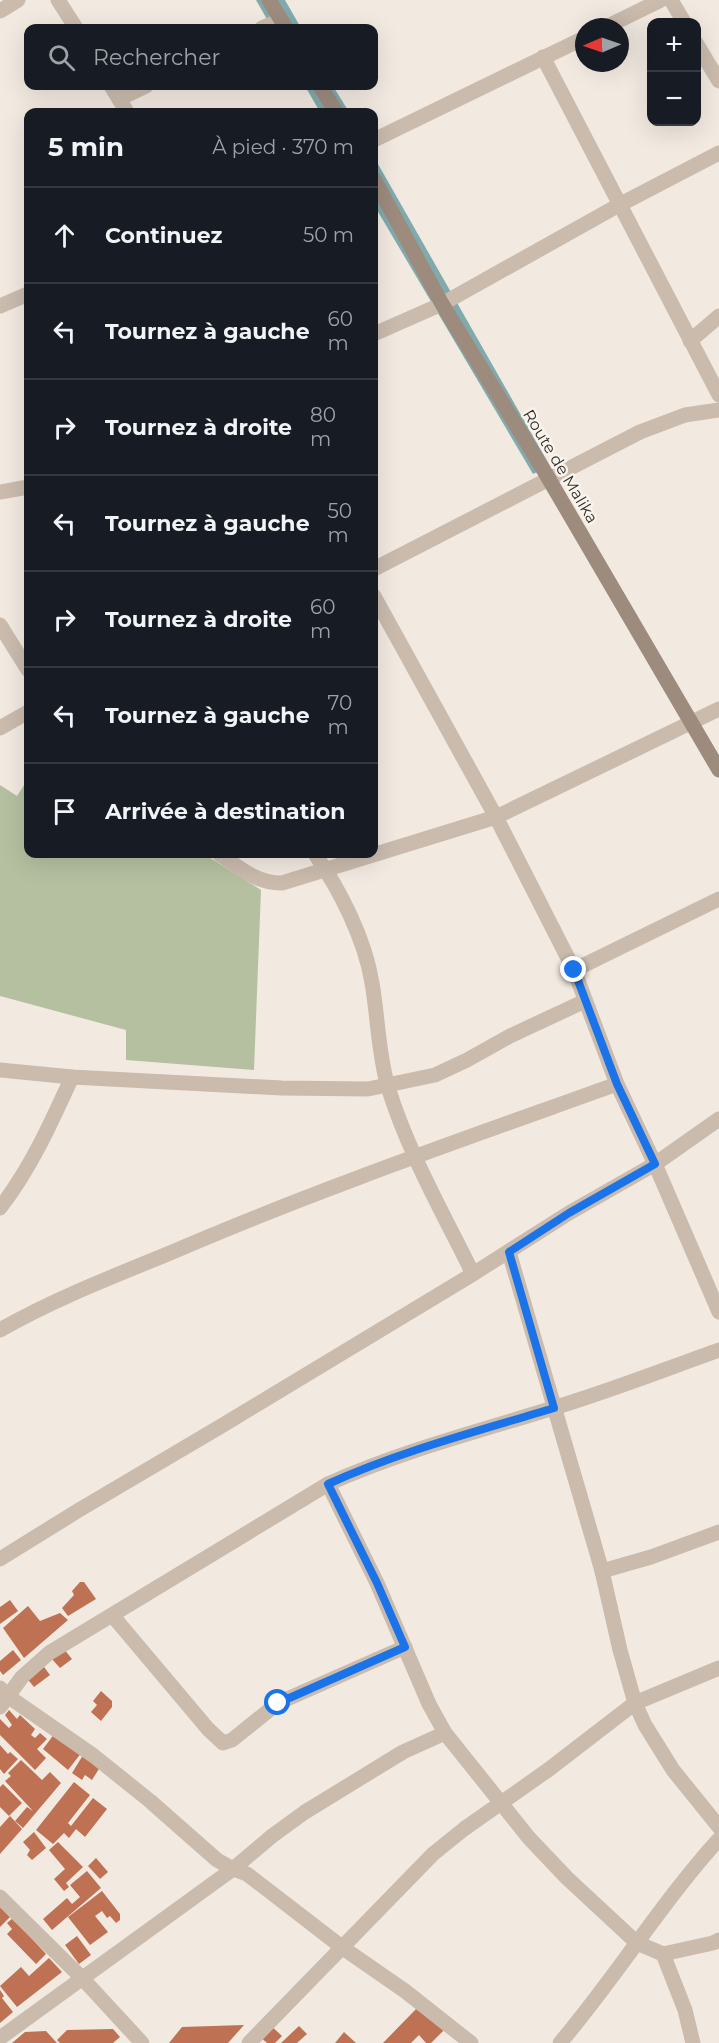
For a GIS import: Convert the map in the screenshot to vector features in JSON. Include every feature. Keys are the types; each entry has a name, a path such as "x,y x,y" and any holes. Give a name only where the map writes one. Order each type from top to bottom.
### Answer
{"main road":[{"path":"269,0 283,24"},
{"path":"322,90 334,108"},
{"name":"Route de Malika","path":"378,186 442,304 549,480 719,770"}],"street":[{"path":"0,11 18,0"},
{"path":"58,0 73,24"},
{"path":"624,18 661,0"},
{"path":"671,0 682,18"},
{"path":"378,138 575,42"},
{"path":"701,51 719,81"},
{"path":"543,57 719,395"},
{"path":"119,99 138,90"},
{"path":"378,332 442,304 619,205 719,153"},
{"path":"0,306 24,296"},
{"path":"690,341 719,316"},
{"path":"378,567 640,432 685,415 719,410"},
{"path":"0,492 24,488"},
{"path":"378,603 496,817 574,970 617,1084 655,1164 719,1312"},
{"path":"0,625 24,664"},
{"path":"378,854 496,817 719,709"},
{"path":"0,728 24,719"},
{"path":"225,858 258,880 282,883 365,858"},
{"path":"318,858 327,870 356,928 368,959 378,1040 388,1086 414,1157 473,1274"},
{"path":"574,970 719,899"},
{"path":"0,1070 72,1077 282,1088 368,1089 435,1075 585,1001"},
{"path":"0,1208 15,1189 40,1148 72,1077"},
{"path":"0,1330 33,1311 92,1284 232,1226 617,1084"},
{"path":"0,1559 473,1274 569,1213 655,1164 719,1119"},
{"path":"509,1252 602,1571 634,1703 673,1770 719,1827"},
{"path":"471,2043 247,1874 217,1860 94,1756 3,1697 50,1653 328,1484 409,1452 554,1408 719,1350"},
{"path":"328,1484 377,1583 429,1704 445,1733 529,1838 567,1878 637,1943 663,1954 719,1940"},
{"path":"602,1571 651,1557 719,1532"},
{"path":"111,1615 208,1729 223,1743 232,1740 278,1703 405,1647"},
{"path":"251,2042 433,1854 548,1770 634,1703 719,1668"},
{"path":"0,2038 233,1869 305,1812 403,1752 445,1733"},
{"path":"560,2043 689,1874 719,1839"},
{"path":"0,1898 82,1978 142,2043"},
{"path":"663,1954 685,2010 693,2043"}],"green space":[{"path":"0,785 17,796 24,785 24,858 210,858 261,890 254,1070 126,1060 126,1030 0,996"}],"water":[{"path":"256,0 285,0 299,24 270,24"},
{"path":"307,90 335,90 347,108 318,108"},
{"path":"378,164 550,466 533,474 378,212"}],"building":[{"path":"80,1582 84,1582 96,1599 68,1616 62,1608 74,1595 72,1591"},
{"path":"10,1600 18,1611 0,1624 0,1607"},
{"path":"28,1606 40,1621 60,1613 68,1620 24,1658 3,1628"},
{"path":"63,1648 72,1659 60,1668 51,1658"},
{"path":"13,1650 21,1660 3,1675 0,1671 0,1661"},
{"path":"41,1663 50,1675 34,1687 25,1676"},
{"path":"101,1691 112,1701 112,1707 101,1721 91,1712 97,1705 93,1701"},
{"path":"9,1710 17,1719 20,1715 35,1729 31,1735 35,1738 40,1733 47,1739 37,1749 46,1758 35,1770 0,1735 0,1719 9,1728 12,1725 5,1715"},
{"path":"55,1733 82,1752 68,1770 43,1749"},
{"path":"0,1745 8,1754 10,1752 18,1759 4,1774 0,1769"},
{"path":"85,1752 102,1764 92,1780 85,1775 82,1780 72,1773"},
{"path":"21,1760 42,1780 50,1772 61,1783 23,1828 15,1821 27,1807 33,1811 5,1781 11,1776 8,1773"},
{"path":"74,1782 90,1795 68,1823 71,1826 93,1798 107,1809 85,1837 76,1829 69,1838 64,1833 53,1844 36,1830"},
{"path":"3,1784 22,1803 9,1816 0,1807 0,1787"},
{"path":"10,1816 22,1829 0,1854 0,1827"},
{"path":"34,1832 46,1848 32,1860 27,1855 30,1850 23,1842"},
{"path":"58,1842 83,1867 66,1883 69,1887 64,1891 54,1879 65,1869 49,1850"},
{"path":"96,1858 108,1872 100,1879 88,1866"},
{"path":"87,1871 101,1888 52,1930 43,1919 67,1898 72,1904 80,1897 70,1885"},
{"path":"102,1891 120,1914 120,1920 116,1923 110,1916 107,1918 102,1911 95,1916 108,1932 90,1945 68,1917"},
{"path":"0,1907 10,1917 0,1927"},
{"path":"13,1918 46,1954 36,1964 7,1934 12,1929 7,1923"},
{"path":"77,1936 91,1955 79,1964 65,1945"},
{"path":"49,1958 62,1972 17,2007 0,1986 21,1967 29,1976"},
{"path":"0,1990 4,1996 2,1998 13,2012 0,2023"},
{"path":"418,2007 445,2029 431,2043 426,2043 419,2035 411,2043 383,2043"},
{"path":"268,2023 282,2036 275,2043 267,2043 258,2035"},
{"path":"244,2025 228,2043 169,2043 182,2027"},
{"path":"299,2026 307,2034 297,2043 281,2043"},
{"path":"113,2029 120,2037 113,2043 60,2043 57,2040 67,2030"},
{"path":"46,2031 57,2043 12,2043 25,2032"},
{"path":"344,2032 356,2043 335,2043"}],"route":[{"path":"278,1703 405,1647 377,1583 328,1484 409,1452 554,1408 509,1252 569,1213 655,1164 617,1084 574,970"}]}
